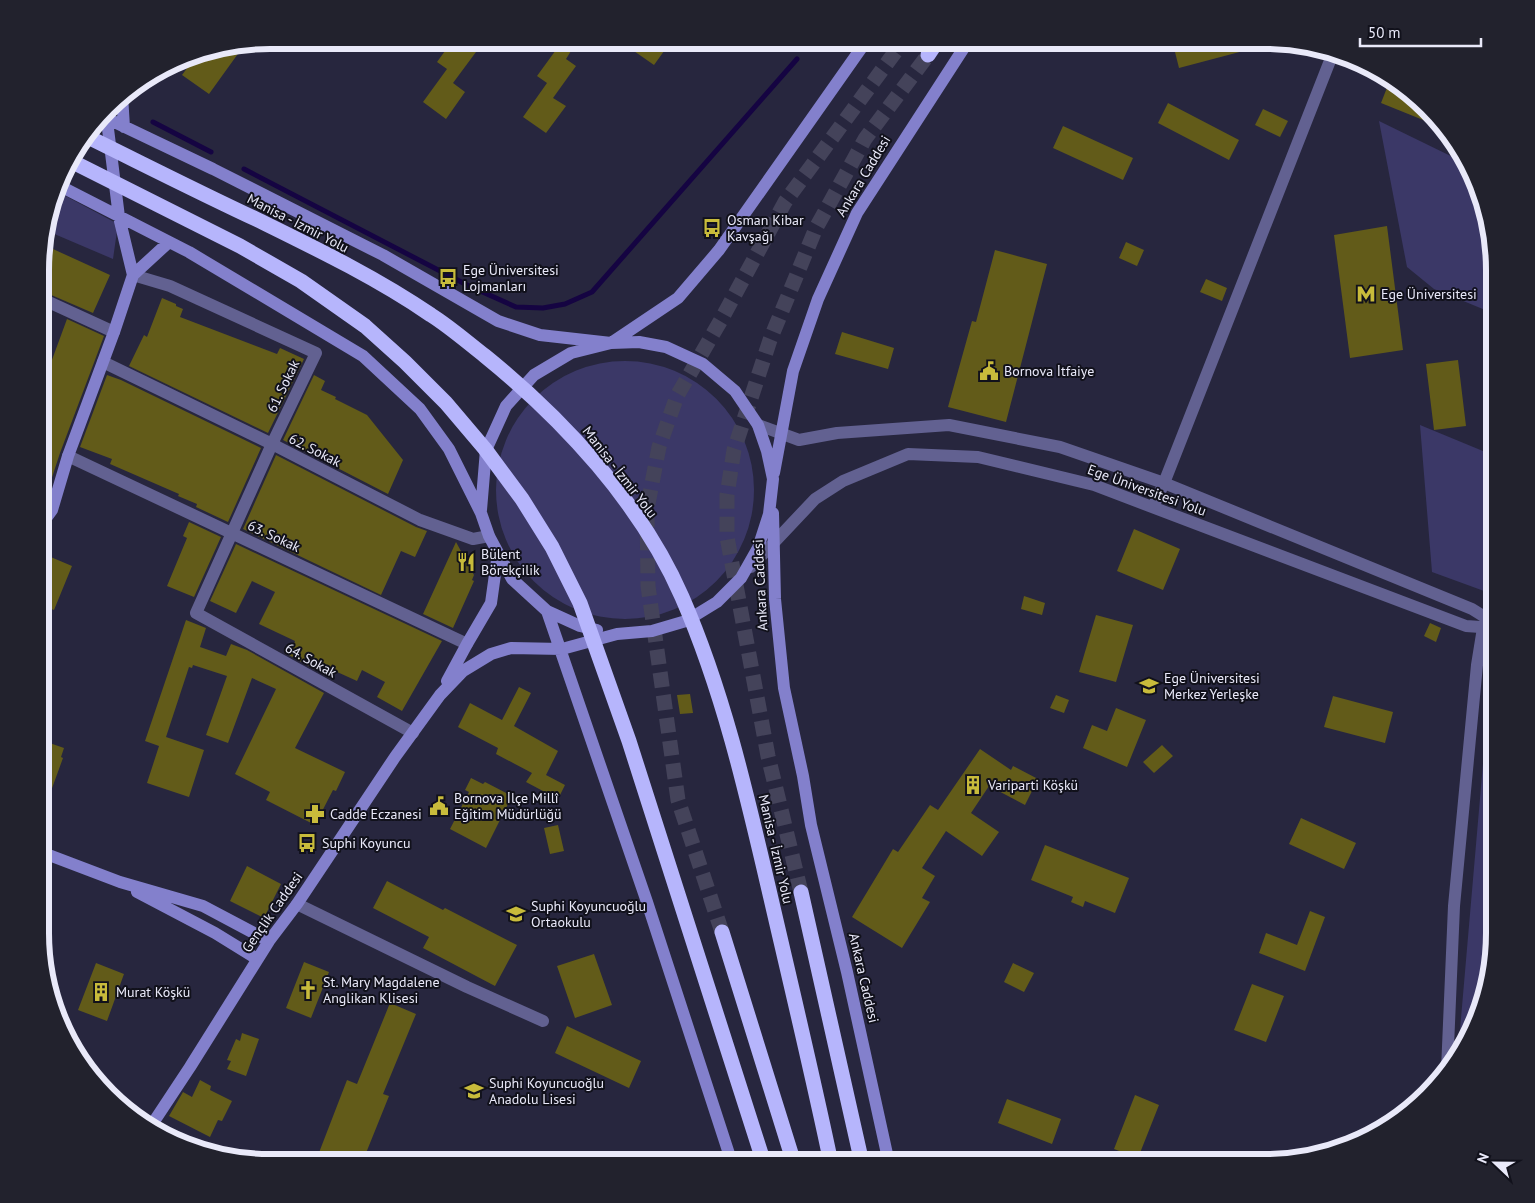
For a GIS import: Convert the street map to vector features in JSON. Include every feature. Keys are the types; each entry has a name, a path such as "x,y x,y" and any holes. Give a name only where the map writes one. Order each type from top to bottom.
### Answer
{"highway":[{"path":"928,55 932,49"},
{"name":"Manisa - İzmir Yolu","path":"92,139 311,246 431,315 492,362 526,392 573,437 613,484 653,542 680,593 707,658 741,769 829,1154"},
{"path":"76,163 240,246 301,281 364,326 405,362 446,403 486,449 522,499 552,547 580,603 629,740 761,1154"},
{"path":"801,892 860,1154"},
{"path":"722,932 791,1154"}],"main road":[{"path":"481,513 486,450 506,406 534,375 570,353 612,343 678,298 719,250 861,49"},
{"name":"Ankara Caddesi","path":"887,1154 847,972 811,826 803,776 784,688 776,598 773,479 793,371 818,298 857,213 963,49"},
{"path":"123,105 124,127"},
{"path":"65,188 189,252 363,356 420,409 449,449 481,513 489,536 512,579 547,611 580,626 617,634 652,631 686,621 717,602 741,578 758,548 769,514 773,479 767,451 758,425 735,391 703,364 666,347 639,342 612,343 540,335 498,321 383,254 109,119"},
{"path":"106,122 119,217 133,275"},
{"path":"49,514 52,510 68,456 133,275 169,242"},
{"name":"Gençlik Caddesi","path":"440,695 466,644 491,603 498,553"},
{"path":"547,611 562,649 647,902 729,1154"},
{"name":"Gençlik Caddesi","path":"154,1122 269,941 297,904 412,733 440,695 464,671 491,654 511,648 562,649 617,634"},
{"path":"49,855 120,882 203,906 269,941"},
{"path":"120,882 154,902 215,933 257,959"}],"street":[{"path":"1152,507 1164,483 1331,59"},
{"name":"61. Sokak","path":"133,275 170,286 316,353 272,444 196,613"},
{"path":"49,302 114,332"},
{"name":"62. Sokak","path":"103,362 272,444 420,520 473,539 489,536"},
{"name":"Ege Üniversitesi Yolu","path":"758,425 799,440 837,433 949,425 1060,447 1164,483 1472,608 1486,620"},
{"name":"Ege Üniversitesi Yolu","path":"741,578 815,499 843,481 908,454 978,457 1094,485 1466,626 1486,623"},
{"name":"63. Sokak","path":"68,456 466,644"},
{"name":"64. Sokak","path":"196,613 412,733"},
{"path":"1448,1058 1454,906 1477,665 1486,633"},
{"path":"297,904 467,987 542,1021"}],"shaded area":[{"path":"1379,121 1457,159 1475,199 1482,227 1486,255 1486,310 1434,289 1407,267"},
{"path":"62,194 118,224 113,259 52,233"},
{"path":"612,361 638,361 675,370 697,382 717,398 733,418 745,440 752,465 754,490 752,515 745,540 733,562 717,582 697,598 675,610 638,619 612,619 575,610 553,598 533,582 517,562 505,540 496,503 496,477 505,440 517,418 533,398 553,382 575,370"},
{"path":"1420,425 1486,452 1486,592 1432,572"},
{"path":"1486,729 1486,948 1475,1004 1459,1039"}],"building":[{"path":"446,49 472,49 476,52 453,83 465,92 446,119 423,102 447,69 437,62"},
{"path":"557,49 568,49 571,51 566,59 576,66 553,98 566,106 546,133 523,117 547,83 537,76"},
{"path":"631,49 666,49 654,65"},
{"path":"1174,49 1251,49 1179,68"},
{"path":"240,51 209,94 182,75 190,64 199,60"},
{"path":"1388,86 1400,94 1430,123 1381,103"},
{"path":"1168,103 1239,140 1229,160 1158,123"},
{"path":"1263,109 1288,121 1280,137 1255,125"},
{"path":"1063,126 1133,158 1123,180 1053,148"},
{"path":"1387,226 1403,350 1350,358 1334,235"},
{"path":"1126,242 1144,250 1137,266 1119,258"},
{"path":"50,248 110,275 93,313 49,294"},
{"path":"995,250 1047,264 1006,422 948,407 972,321 976,322"},
{"path":"1206,279 1227,288 1222,301 1200,292"},
{"path":"162,298 183,309 180,317 277,354 280,348 304,359 268,433 129,366 144,335 147,337"},
{"path":"67,319 104,336 49,487 49,368"},
{"path":"842,332 894,348 888,369 835,354"},
{"path":"1458,360 1466,426 1434,430 1426,364"},
{"path":"107,375 261,448 228,522 196,507 197,504 178,496 179,494 110,464 112,459 80,447"},
{"path":"314,375 325,381 321,390 367,415 403,460 388,494 283,440"},
{"path":"276,455 427,531 415,557 401,551 381,595 243,529"},
{"path":"189,522 221,537 194,597 167,586 187,538 183,536"},
{"path":"1134,529 1180,549 1163,590 1117,571"},
{"path":"456,542 474,575 472,580 474,581 453,628 423,614"},
{"path":"236,544 442,641 402,711 377,697 385,682 362,670 357,681 335,671 331,678 285,653 290,655 295,641 259,624 275,592 252,581 236,613 210,601"},
{"path":"49,556 72,566 54,610 49,608"},
{"path":"1024,596 1045,603 1042,615 1021,609"},
{"path":"1096,615 1133,625 1116,682 1079,672"},
{"path":"186,620 206,628 200,647 226,656 231,644 247,650 324,693 295,748 345,772 336,791 333,790 315,825 266,800 270,792 235,774 276,689 252,678 228,743 206,735 227,676 193,665 192,668 189,667 166,737 204,750 189,797 147,783 159,746 145,741"},
{"path":"1430,623 1441,628 1436,642 1424,636"},
{"path":"519,687 531,693 514,726 558,751 546,775 565,785 558,799 526,782 532,773 496,754 498,748 458,727 470,703 502,720"},
{"path":"690,694 693,713 680,714 677,695"},
{"path":"1056,695 1069,700 1064,713 1050,708"},
{"path":"1333,696 1393,712 1385,743 1324,727"},
{"path":"1116,708 1146,720 1127,767 1083,748 1092,725 1107,731"},
{"path":"49,743 64,748 61,757 63,758 51,791 49,790"},
{"path":"1162,745 1173,756 1154,773 1143,762"},
{"path":"980,749 1011,770 1013,766 1038,779 1025,805 989,786 971,813 999,832 982,856 946,831 922,868 935,876 922,898 930,902 902,948 852,917 893,849 898,852 930,805 938,810"},
{"path":"471,778 483,784 485,782 512,796 486,848 450,829 469,792 465,790"},
{"path":"1301,818 1356,843 1344,869 1289,844"},
{"path":"558,825 564,851 550,854 544,828"},
{"path":"1045,845 1129,878 1115,913 1085,901 1083,907 1071,902 1073,897 1031,880"},
{"path":"247,866 281,884 264,918 230,901"},
{"path":"387,881 517,945 495,986 423,948 429,937 373,908"},
{"path":"1310,911 1325,917 1305,971 1259,953 1266,933 1297,945"},
{"path":"594,954 612,1005 575,1018 557,966"},
{"name":"St. Mary Magdalene Anglikan Klisesi","path":"304,962 329,972 311,1018 286,1008"},
{"name":"Murat Köşkü","path":"96,963 124,974 107,1021 78,1010"},
{"path":"1013,963 1034,973 1024,992 1004,982"},
{"path":"1252,984 1284,996 1266,1042 1234,1030"},
{"path":"390,1003 416,1014 383,1094 389,1096 366,1154 318,1154 347,1080 357,1084"},
{"path":"567,1026 641,1061 629,1088 555,1053"},
{"path":"242,1033 259,1039 246,1076 227,1069 231,1061 227,1060 236,1039 240,1041"},
{"path":"200,1080 211,1086 210,1090 232,1101 222,1121 218,1120 210,1137 169,1116 183,1092 192,1097"},
{"path":"1135,1095 1159,1105 1140,1154 1127,1154 1114,1149"},
{"path":"1007,1099 1061,1119 1052,1144 998,1123"}],"waterway":[{"path":"244,169 469,286 516,307 543,308 565,304 592,292 797,59"},
{"path":"153,122 211,152"}],"tunnel":[{"path":"722,932 678,800 648,586 647,509 659,447 677,396 785,202 897,49"},
{"path":"801,892 768,756 727,537 727,495 734,450 770,340 816,228 865,139 928,55"}],"place":[{"name":"Osman Kibar Kavşağı","path":"712,228"},
{"name":"Ege Üniversitesi Lojmanları","path":"448,278"},
{"name":"Ege Üniversitesi","path":"1366,294"},
{"name":"Bornova İtfaiye","path":"989,371"},
{"name":"Bülent Börekçilik","path":"466,562"},
{"name":"Ege Üniversitesi Merkez Yerleşke","path":"1149,686"},
{"name":"Variparti Köşkü","path":"973,785"},
{"name":"Bornova İlçe Millî Eğitim Müdürlüğü","path":"439,806"},
{"name":"Cadde Eczanesi","path":"315,814"},
{"name":"Suphi Koyuncu","path":"307,843"},
{"name":"Suphi Koyuncuoğlu Ortaokulu","path":"516,914"},
{"name":"St. Mary Magdalene Anglikan Klisesi","path":"308,990"},
{"name":"Murat Köşkü","path":"101,992"},
{"name":"Suphi Koyuncuoğlu Anadolu Lisesi","path":"474,1091"}]}
